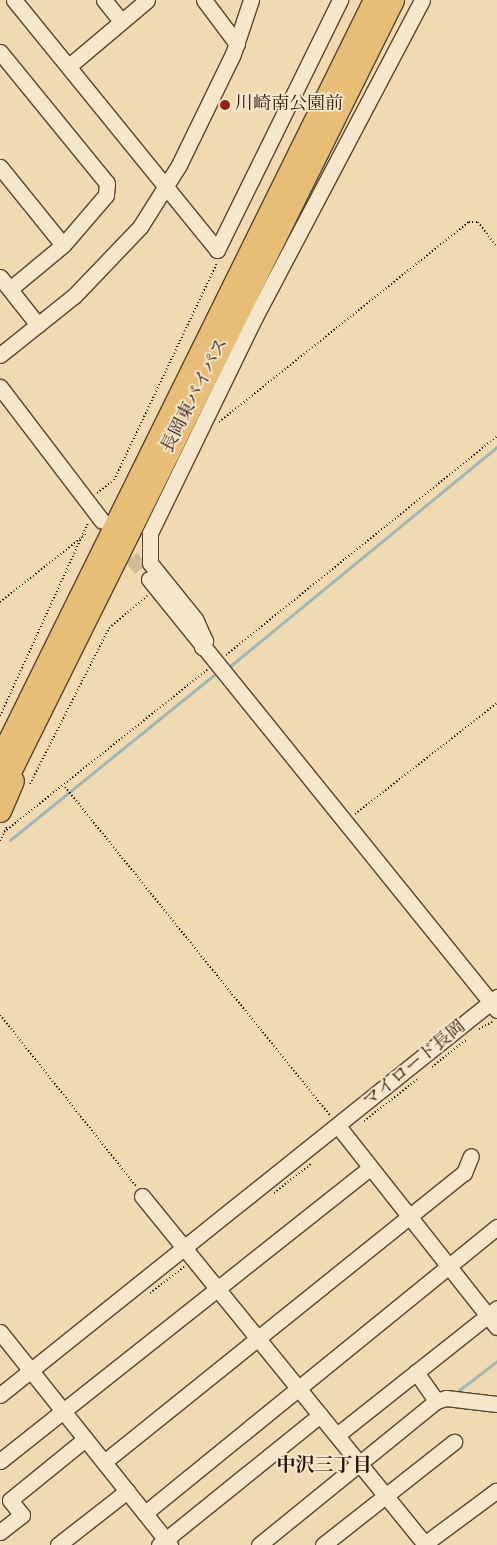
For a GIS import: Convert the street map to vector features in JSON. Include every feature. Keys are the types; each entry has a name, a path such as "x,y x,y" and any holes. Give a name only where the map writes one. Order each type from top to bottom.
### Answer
{"highway":[{"name":"長岡東バイパス","path":"0,758 374,0"},
{"name":"長岡東バイパス","path":"0,792 392,0"},
{"path":"0,735 138,478"},
{"path":"6,814 58,675"}],"street":[{"path":"14,0 217,250 340,0"},
{"path":"104,0 121,21"},
{"path":"68,66 147,0"},
{"path":"204,0 237,44"},
{"path":"0,356 120,252 166,188 237,44 251,0"},
{"path":"202,647 205,641 195,619 150,563 147,546 255,317 422,0"},
{"path":"0,52 107,184 106,195 63,245 10,289"},
{"path":"0,167 63,245"},
{"path":"0,276 38,325"},
{"path":"0,387 102,521"},
{"path":"0,1395 184,1246 494,1006 202,647 149,579"},
{"path":"337,1435 416,1372 494,1317 409,1218 338,1126"},
{"path":"104,1462 464,1173 471,1156"},
{"path":"0,1461 220,1290 370,1168"},
{"path":"142,1196 260,1338 298,1389 425,1544 496,1491"},
{"path":"145,1513 497,1227"},
{"path":"0,1332 145,1513 165,1543 320,1415"},
{"path":"416,1372 436,1401"},
{"path":"259,1545 436,1401 446,1398 497,1404"},
{"path":"0,1532 22,1515 10,1500 85,1439"},
{"path":"323,1545 454,1442"},
{"path":"58,1545 127,1491"}],"path":[{"path":"199,438 470,222 478,222 497,247"},
{"path":"90,491 102,493 114,480 201,298 217,262 217,250"},
{"path":"4,832 65,787 497,437"},
{"path":"0,716 87,533 86,516"},
{"path":"0,602 87,533"},
{"path":"26,791 109,628 147,596 153,596"},
{"path":"352,816 497,703"},
{"path":"65,787 338,1126"},
{"path":"0,842 4,832 6,814"},
{"name":"マイロード長岡","path":"474,1032 494,1006"},
{"path":"0,1016 142,1196"},
{"name":"マイロード長岡","path":"360,1124 469,1038"}],"waterway":[{"path":"229,667 497,447"},
{"path":"10,840 216,673"},
{"path":"458,1391 497,1361"}],"tunnel":[{"path":"117,539 149,579"}],"place":[{"name":"川崎南公園前","path":"225,105"}],"district":[{"name":"中沢三丁目","path":"324,1467"}]}
